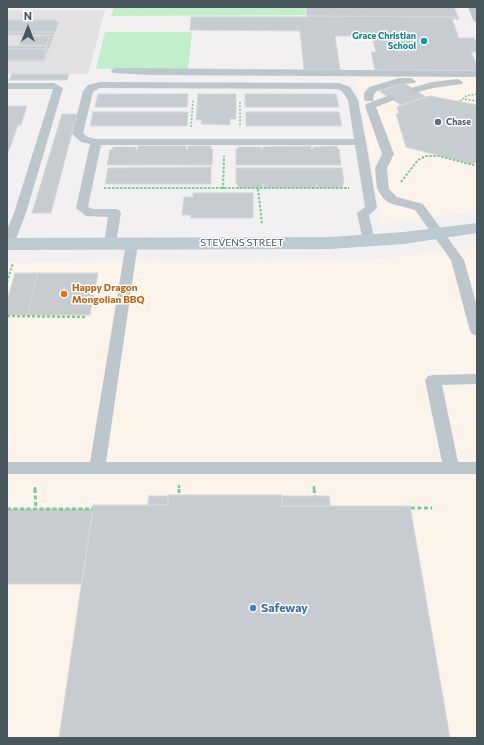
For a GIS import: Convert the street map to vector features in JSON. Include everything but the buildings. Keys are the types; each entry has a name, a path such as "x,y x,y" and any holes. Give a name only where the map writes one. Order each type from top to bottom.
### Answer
{"street":[{"name":"STEVENS STREET","path":"10,250 110,243 369,241 439,234 477,228"}],"lane":[{"path":"472,7 477,20"},
{"path":"116,71 477,74"},
{"path":"477,82 399,81 373,90 369,93 374,120 387,148 388,154 381,168 383,189 393,200 419,207 457,260 477,330"},
{"path":"428,82 415,90 438,89 450,82"},
{"path":"361,142 96,142 85,140 77,134 88,91 92,87 100,85 332,86 346,89 353,100 361,142 371,208 368,212 363,213 369,241"},
{"path":"7,86 54,86 58,88 10,250"},
{"path":"371,106 390,98"},
{"path":"96,142 82,208 90,213 115,213 110,243"},
{"path":"97,468 132,243"},
{"path":"451,468 433,380 477,379"},
{"path":"7,468 477,468"}],"path":[{"path":"460,101 466,96 477,94"},
{"path":"463,98 477,101"},
{"path":"191,130 193,99"},
{"path":"240,99 240,130"},
{"path":"223,189 224,153"},
{"path":"400,183 418,160 426,156 439,156 477,166"},
{"path":"103,188 351,188 350,181"},
{"path":"258,189 262,229"},
{"path":"7,282 10,250"},
{"path":"7,316 87,317"},
{"path":"179,484 179,495"},
{"path":"314,484 315,496"},
{"path":"34,485 37,504 36,509"},
{"path":"410,508 432,508"},
{"path":"7,509 93,509"}],"shaded area":[{"path":"7,10 105,10 88,74 7,74"},
{"path":"356,77 477,77 477,211 382,224"},
{"path":"477,247 477,738 7,738 7,263 369,260"}],"green space":[{"path":"114,7 305,7 306,15 111,16"},
{"path":"105,32 192,32 188,69 96,69"}],"place":[{"name":"Grace Christian School","path":"424,41"},
{"name":"Chase","path":"438,122"},
{"name":"Happy Dragon Mongolian BBQ","path":"64,294"},
{"name":"Safeway","path":"253,608"}]}
